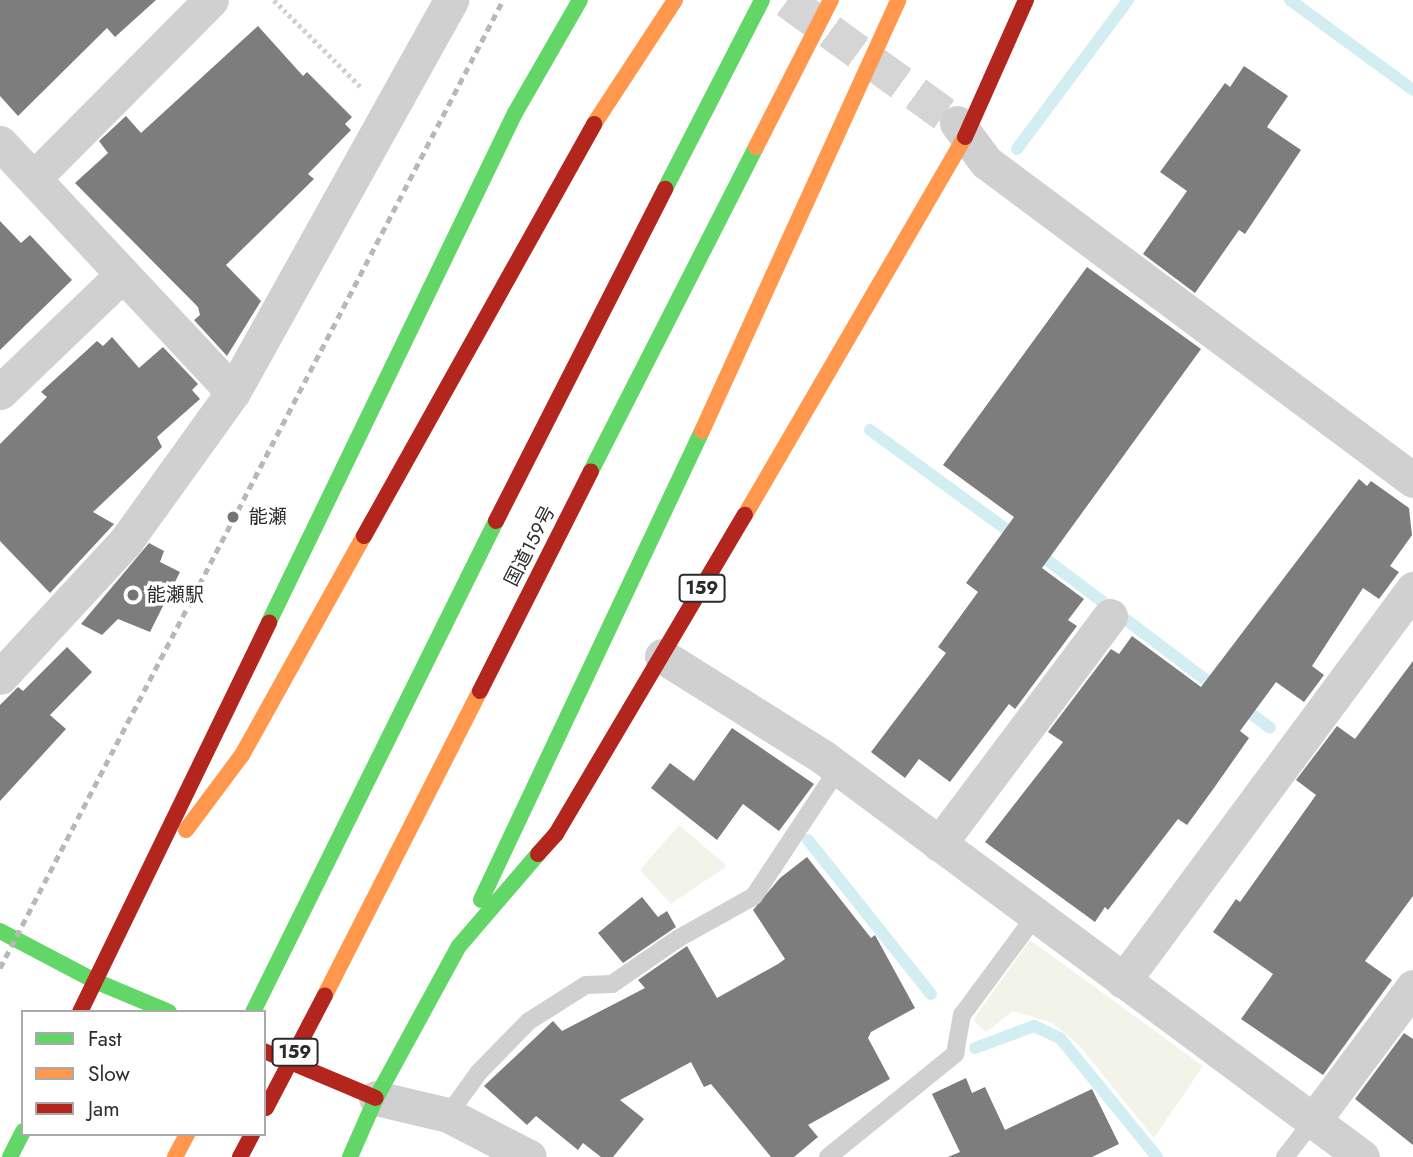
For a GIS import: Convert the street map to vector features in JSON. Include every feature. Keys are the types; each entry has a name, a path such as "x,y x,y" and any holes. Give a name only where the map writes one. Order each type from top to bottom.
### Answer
{"main road":[{"path":"81,1010 515,113 580,0"},
{"path":"132,902 242,755 583,140 675,0"},
{"path":"254,1010 464,583 762,0"},
{"name":"国道159号","path":"266,1108 831,0"},
{"name":"159","path":"350,1157 376,1098 459,946 577,704 898,0"},
{"name":"159","path":"459,946 556,834 662,656 962,128 1026,0"},
{"path":"0,931 94,981 164,1010"},
{"path":"266,1052 376,1098"},
{"path":"10,1157 21,1135"},
{"path":"175,1157 186,1136"},
{"path":"240,1157 251,1136"}],"street":[{"path":"34,178 211,0"},
{"path":"0,677 126,541 233,392 451,0"},
{"path":"962,128 986,162 1413,480"},
{"path":"0,143 233,392"},
{"path":"0,392 122,275"},
{"path":"1123,981 1413,589"},
{"path":"939,844 1110,615"},
{"path":"662,656 838,769 1362,1157"},
{"path":"1313,1121 1413,987"},
{"path":"376,1098 448,1115 529,1157"}],"lane":[{"path":"448,1115 479,1072 529,1021 586,985 612,984 678,938 754,896 838,769"},
{"path":"828,1157 955,1054 962,1015 1036,915"},
{"path":"1285,1157 1313,1121"}],"path":[{"path":"274,0 389,115"}],"shaded area":[{"path":"679,825 727,866 671,904 640,870"},
{"path":"1030,940 1203,1066 1154,1138 1078,1044 1052,1023 1013,1011 986,1032 973,1020"}],"building":[{"path":"0,0 156,0 115,37 107,28 18,116 0,96"},
{"path":"258,26 303,76 307,72 352,117 345,124 351,130 308,174 314,179 226,265 261,301 227,356 194,320 200,315 198,307 75,183 108,153 99,141 126,116 141,133"},
{"path":"1244,66 1288,96 1267,127 1301,150 1245,234 1239,230 1195,293 1143,254 1187,191 1160,172 1225,83 1230,87"},
{"path":"0,221 21,243 30,235 72,280 0,350"},
{"path":"1087,267 1201,349 1042,568 1084,599 1068,620 1077,626 1015,709 1009,704 950,782 919,759 905,778 871,752 946,653 938,647 978,592 966,583 1014,517 943,465"},
{"path":"112,337 139,368 163,347 198,384 192,390 200,399 157,437 162,447 93,512 114,524 50,593 0,541 0,444 47,397 41,392 97,341 103,346"},
{"path":"1359,479 1367,486 1371,481 1409,508 1412,535 1390,566 1399,572 1379,599 1363,588 1312,666 1324,675 1304,702 1276,682 1240,731 1249,738 1187,825 1178,819 1108,910 1105,907 1095,922 985,842 1063,742 1048,732 1111,649 1119,654 1132,636 1201,687"},
{"name":"能瀬駅","path":"149,543 164,551 160,562 180,572 150,632 118,619 102,635 81,624"},
{"path":"67,647 92,672 50,715 66,729 0,801 0,705 18,687 23,691"},
{"path":"1413,661 1413,896 1365,961 1392,980 1323,1075 1241,1019 1273,974 1213,932 1236,899 1240,902 1316,795 1296,780 1337,726 1355,739"},
{"path":"732,728 814,784 779,831 743,804 717,840 651,788 670,763 694,781"},
{"path":"807,857 871,938 875,935 915,1008 871,1032 868,1038 890,1079 808,1125 818,1137 794,1157 771,1157 711,1084 704,1087 691,1062 620,1100 644,1119 613,1157 601,1157 583,1143 578,1150 536,1116 527,1125 484,1086 553,1021 562,1031 645,988 638,980 687,946 717,998 778,964 785,959 753,910 780,878"},
{"path":"642,897 658,917 667,911 676,927 623,963 598,933"},
{"path":"1404,1033 1413,1039 1413,1145 1355,1099"},
{"path":"966,1078 972,1093 985,1087 1005,1130 1092,1089 1119,1144 1092,1157 948,1157 960,1152 932,1094"}],"waterway":[{"path":"1017,149 1128,0"},
{"path":"1290,0 1413,90"},
{"path":"870,430 1017,537"},
{"path":"1034,550 1218,689"},
{"path":"1241,706 1270,728"},
{"path":"808,840 931,994"},
{"path":"975,1048 1034,1026 1060,1038 1157,1157"}],"tunnel":[{"path":"787,0 957,123"}],"railway":[{"path":"0,968 503,0"}],"traffic: fast":[{"path":"269,622 515,113 580,0"},
{"path":"665,189 762,0"},
{"path":"591,471 756,147"},
{"path":"481,900 702,431"},
{"path":"254,1010 496,521"},
{"path":"350,1157 376,1098 459,946 538,854"},
{"path":"0,931 95,981 164,1010"},
{"path":"10,1157 21,1135"}],"traffic: slow":[{"path":"594,124 675,0"},
{"path":"756,147 831,0"},
{"path":"702,431 898,0"},
{"path":"745,515 965,137"},
{"path":"186,830 242,755 364,536"},
{"path":"325,995 480,691"},
{"path":"175,1157 186,1136"}],"traffic: jam":[{"path":"965,137 1026,0"},
{"path":"364,536 594,124"},
{"path":"496,521 665,189"},
{"path":"480,691 591,471"},
{"path":"538,854 556,834 745,515"},
{"path":"81,1010 269,622"},
{"path":"266,1108 325,995"},
{"path":"266,1052 376,1098"},
{"path":"240,1157 251,1136"}],"place":[{"name":"能瀬","path":"233,517"},
{"name":"能瀬駅","path":"133,595"}]}
